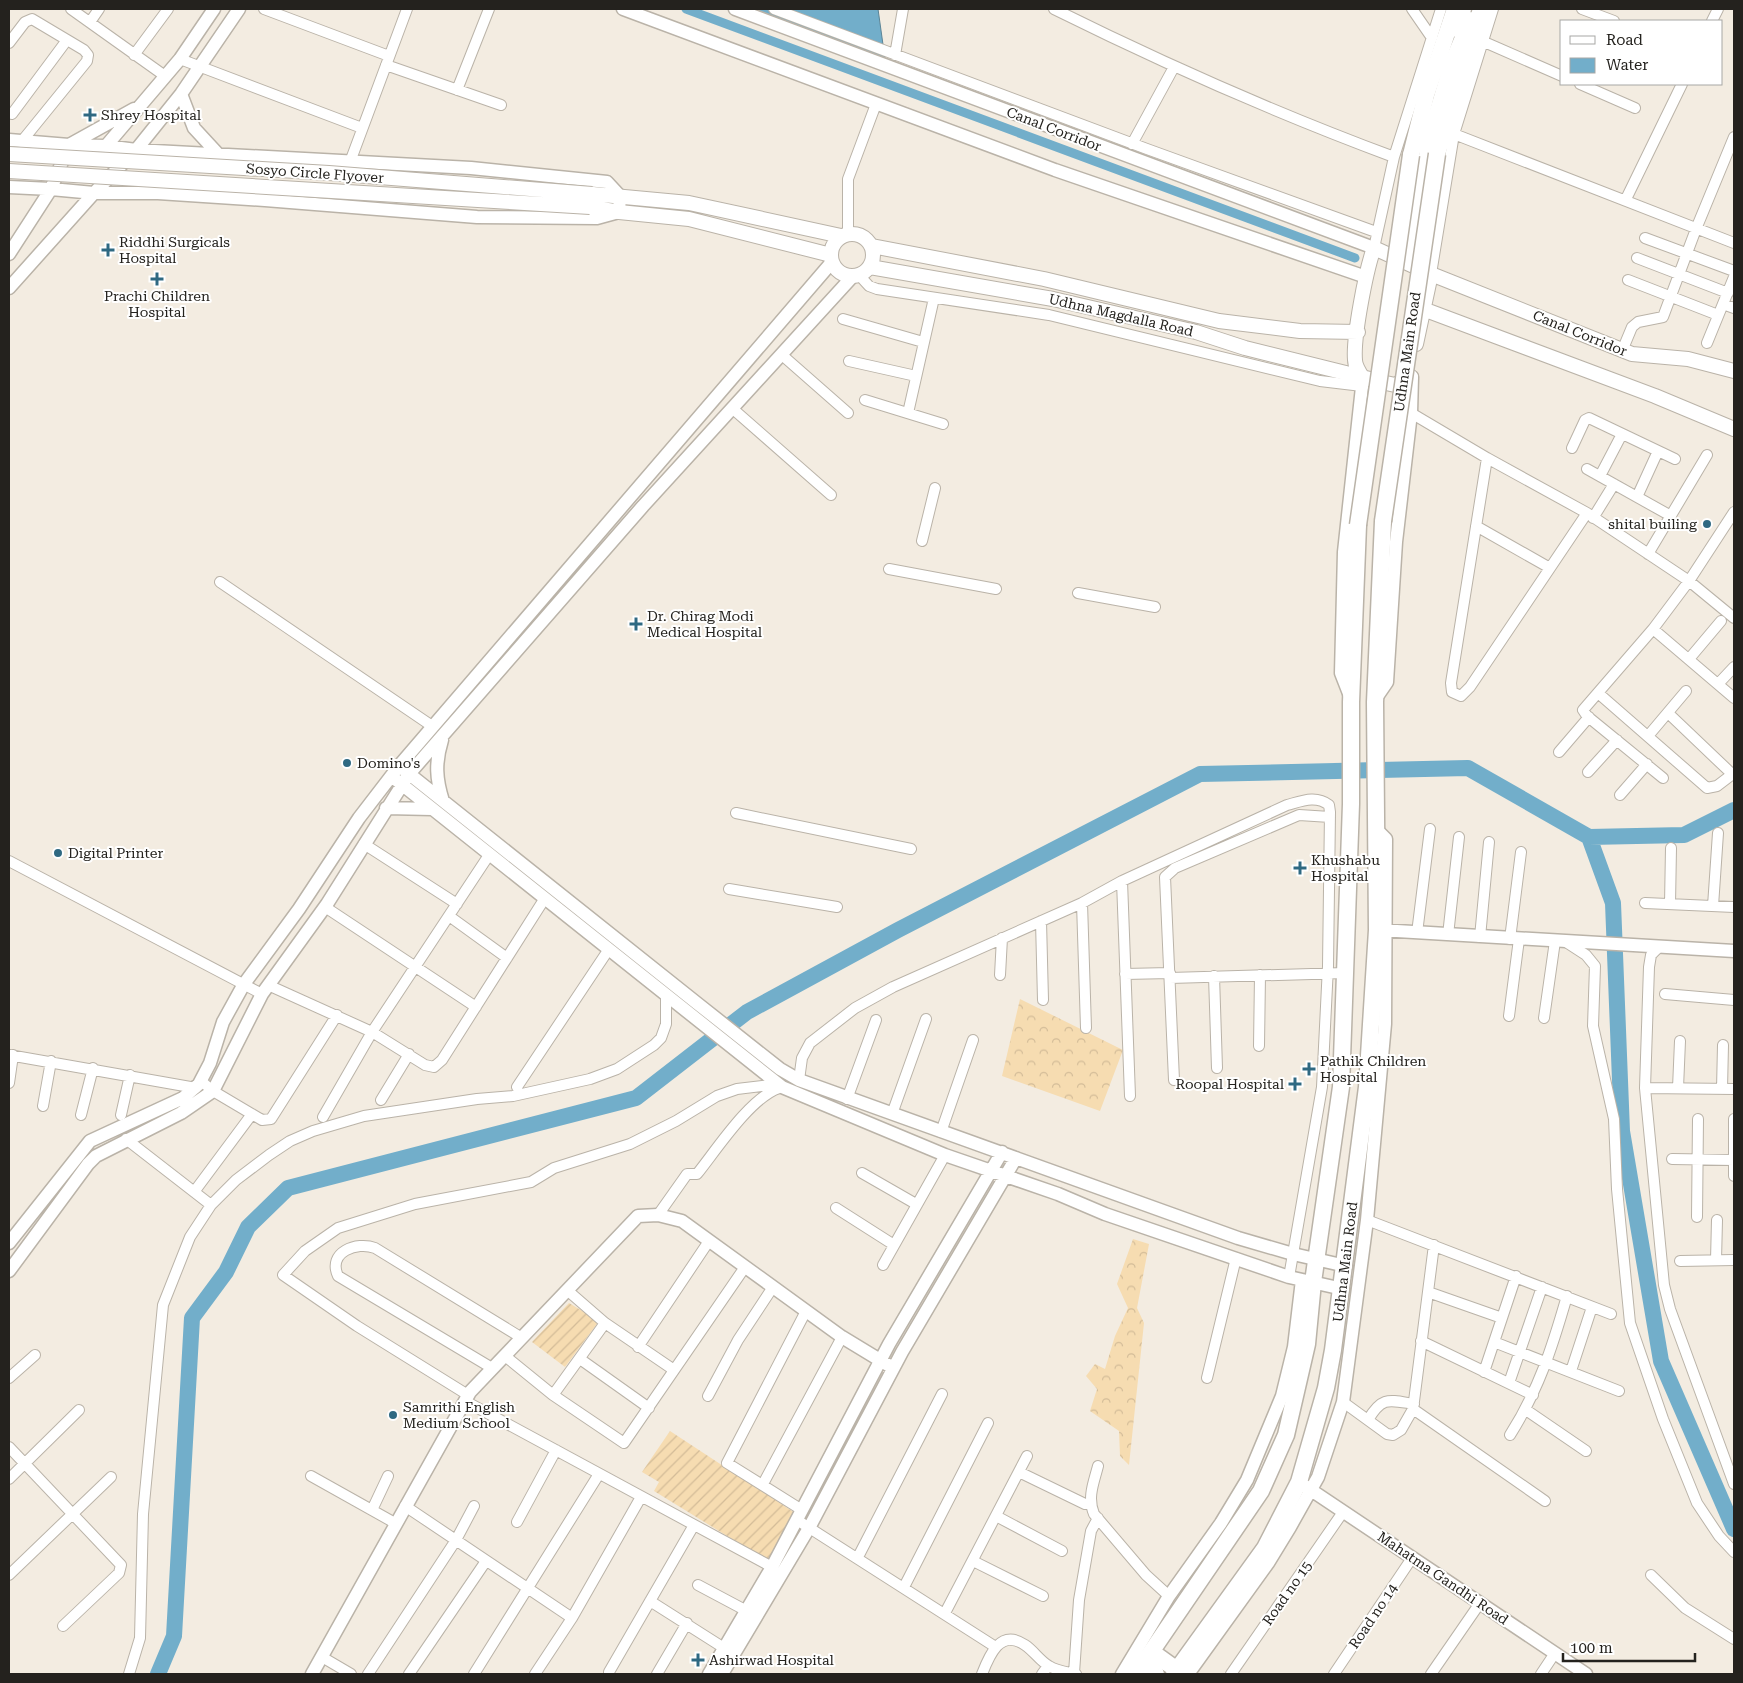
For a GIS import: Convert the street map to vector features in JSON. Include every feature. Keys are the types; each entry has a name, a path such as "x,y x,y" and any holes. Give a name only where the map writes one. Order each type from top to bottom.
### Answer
{"highway":[{"path":"1144,1663 1261,1491 1282,1443 1307,1344 1307,1281 1316,1260 1341,1087 1351,804 1351,700 1358,525 1411,155 1426,95 1455,9"},
{"name":"Udhna Main Road","path":"1180,1673 1305,1486 1326,1388 1346,1266 1367,1087 1382,930 1377,830 1376,700 1383,521 1437,154 1481,9"},
{"path":"1144,1663 1180,1673"},
{"path":"1144,1663 1156,1674"}],"main road":[{"path":"1409,264 1429,137 1452,61 1457,31 1464,9"},
{"path":"1452,61 1465,36 1474,9"},
{"name":"Sosyo Circle Flyover","path":"9,154 329,173 591,200 618,212"},
{"name":"Sosyo Circle Flyover","path":"9,170 591,200 620,196 689,203 844,235"},
{"name":"Udhna Magdalla Road","path":"618,212 689,218 832,259 840,272 860,273 1052,299 1196,332 1245,348 1365,381 1395,385 1412,377"},
{"path":"832,259 832,248 844,235 862,236 872,246 1044,279 1219,321 1300,331 1358,332"},
{"path":"860,273 873,261 872,246"},
{"name":"Canal Corridor","path":"1374,248 1431,274 1632,354 1660,359 1688,359 1734,371"},
{"path":"1365,381 1355,360 1366,277 1374,248"},
{"path":"1412,377 1423,309 1431,274"},
{"path":"1423,309 1655,396 1734,429"}],"street":[{"path":"71,9 134,56 165,76"},
{"path":"90,22 99,9"},
{"path":"134,56 168,9"},
{"path":"106,146 180,59 214,9"},
{"path":"9,288 94,193 136,150 181,94 238,9"},
{"path":"264,9 457,90 501,105"},
{"path":"350,162 407,9"},
{"path":"457,90 489,9"},
{"path":"623,9 1055,170 1366,277"},
{"name":"Canal Corridor","path":"735,9 1374,248"},
{"path":"774,9 1132,144 1376,232"},
{"path":"895,55 903,9"},
{"path":"1054,9 1174,66 1297,121 1394,157"},
{"path":"1412,9 1432,38"},
{"path":"1374,248 1394,157 1441,9"},
{"path":"1431,274 1454,134 1493,9"},
{"path":"1582,9 1611,20"},
{"path":"9,43 25,22 32,19 86,52 87,61 15,141"},
{"path":"12,114 67,40"},
{"path":"1482,41 1560,75"},
{"path":"180,59 362,128"},
{"path":"1132,144 1174,66"},
{"path":"1582,85 1635,108"},
{"path":"1626,200 1682,85"},
{"path":"181,94 194,128 218,154"},
{"path":"9,254 51,189 69,145 141,104"},
{"path":"844,235 848,179 876,104"},
{"path":"1454,134 1734,243"},
{"path":"1622,350 1632,327 1638,322 1664,317 1696,229 1734,137"},
{"path":"9,187 94,193 158,193 255,199 477,217 597,218 618,212 620,196 607,182 472,168 136,150 106,146 15,141"},
{"path":"1645,238 1734,271"},
{"path":"1637,258 1728,293"},
{"path":"9,1243 90,1141 183,1098 198,1084 210,1062 225,1017 244,984 299,910 359,818 395,771 832,259"},
{"path":"9,1271 88,1164 102,1151 181,1113 213,1091 265,990 325,907 405,779 637,513 860,273 869,286 877,289 1049,315 1320,381 1365,381 1344,552 1341,673 1351,700"},
{"path":"1707,343 1734,277"},
{"path":"1628,280 1718,315"},
{"path":"908,413 934,298"},
{"path":"1723,304 1734,308"},
{"path":"843,319 923,342"},
{"path":"782,355 848,413"},
{"path":"849,361 916,376"},
{"path":"1376,700 1387,682 1396,542 1411,412 1412,377"},
{"path":"865,400 943,424"},
{"path":"732,409 831,495"},
{"path":"1411,412 1487,458 1590,515 1690,580 1734,618"},
{"path":"1572,448 1586,418 1592,419 1675,459"},
{"path":"1600,476 1622,434"},
{"path":"1637,497 1658,451"},
{"path":"1648,554 1707,455"},
{"path":"1487,458 1450,683 1452,692 1456,695 1461,696 1470,687 1550,568 1614,484"},
{"path":"1586,469 1671,516"},
{"path":"922,540 935,488"},
{"path":"1663,778 1589,718 1584,710 1653,629 1690,580 1734,512"},
{"path":"1476,526 1550,568"},
{"path":"889,569 996,589"},
{"path":"220,582 432,726"},
{"path":"1078,592 1155,606"},
{"path":"1689,660 1722,621"},
{"path":"1653,629 1734,698"},
{"path":"1718,684 1734,667"},
{"path":"1648,736 1686,691"},
{"path":"1598,693 1707,788 1717,786 1733,773 1668,713"},
{"path":"1559,752 1589,718"},
{"path":"443,736 436,767 438,785 443,801"},
{"path":"1588,772 1617,740"},
{"path":"1620,795 1647,764"},
{"path":"395,771 443,801 694,1009 777,1084 992,1173 1289,1277 1343,1289"},
{"path":"405,779 432,809 666,995 694,1009 799,1080 847,1099 1002,1152 1238,1238 1316,1260 1346,1266"},
{"path":"799,1080 802,1058 810,1043 855,1008 893,987 1082,903 1122,881 1287,805 1310,799 1323,800 1329,805 1330,817 1327,972 1322,1087 1289,1277"},
{"path":"386,808 432,809"},
{"path":"736,813 911,849"},
{"path":"1174,1080 1164,882 1169,872 1299,815 1330,817"},
{"path":"1417,933 1430,829"},
{"path":"1714,906 1718,833"},
{"path":"1448,935 1459,836"},
{"path":"1480,937 1489,842"},
{"path":"364,844 458,904"},
{"path":"1670,904 1672,848"},
{"path":"1508,1016 1521,852"},
{"path":"323,1117 372,1032 489,856"},
{"path":"9,861 244,984 337,1016 372,1032 430,1067 438,1065 545,898"},
{"path":"1122,881 1130,1096"},
{"path":"729,889 837,907"},
{"path":"1646,902 1734,907"},
{"path":"1082,903 1086,1028"},
{"path":"325,907 476,1007"},
{"path":"449,916 507,958"},
{"path":"1041,921 1043,1000"},
{"path":"1305,1486 1318,1477 1344,1402 1367,1220 1385,1024 1382,930 1654,948 1734,951"},
{"path":"1000,975 1002,938"},
{"path":"1544,1018 1561,942"},
{"path":"1561,942 1586,955 1595,966 1593,1026 1614,1119 1617,1189 1630,1323 1663,1420 1697,1503 1719,1536 1734,1552"},
{"path":"1654,948 1649,966 1645,1088 1667,1297 1734,1484"},
{"path":"517,1087 608,949"},
{"path":"1125,974 1214,976 1345,973"},
{"path":"1259,1046 1260,975"},
{"path":"1214,976 1217,1068"},
{"path":"1665,994 1734,1000"},
{"path":"129,1674 140,1638 143,1514 163,1305 190,1237 211,1205 236,1180 269,1155 290,1141 313,1131 364,1116 477,1099 513,1096 590,1079 617,1069 662,1038 666,1024 666,995"},
{"path":"9,1083 11,1055 130,1075 198,1084 262,1120 271,1119 275,1116 337,1016"},
{"path":"847,1099 876,1020"},
{"path":"892,1114 926,1020"},
{"path":"941,1132 973,1040"},
{"path":"1678,1088 1680,1041"},
{"path":"1722,1089 1723,1045"},
{"path":"381,1100 409,1054"},
{"path":"43,1106 51,1061"},
{"path":"81,1115 93,1068"},
{"path":"121,1115 130,1075"},
{"path":"658,1215 687,1174 697,1174 756,1103 777,1084"},
{"path":"772,1568 556,1450 466,1398 283,1275 305,1251 338,1228 415,1204 531,1182 554,1168 630,1144 676,1121 717,1096 737,1089 777,1084"},
{"path":"1645,1088 1734,1089"},
{"path":"194,1192 252,1114"},
{"path":"1697,1218 1698,1119"},
{"path":"1734,1119 1734,1176"},
{"path":"126,1139 211,1205"},
{"path":"709,1674 745,1610 772,1568 880,1362 992,1173 1002,1152"},
{"path":"883,1265 945,1155"},
{"path":"722,1674 809,1528 893,1368 1016,1158"},
{"path":"1672,1159 1698,1161 1734,1160"},
{"path":"862,1173 916,1204"},
{"path":"836,1208 894,1245"},
{"path":"312,1674 466,1398 492,1368 638,1216 658,1215 682,1221 842,1337 880,1362 893,1368"},
{"path":"1367,1220 1516,1276 1610,1314"},
{"path":"1716,1260 1717,1220"},
{"path":"638,1347 709,1241"},
{"path":"492,1368 338,1276 336,1265 339,1258 346,1249 354,1246 366,1245 375,1248 522,1338"},
{"path":"1344,1402 1387,1434 1395,1435 1401,1430 1414,1406 1434,1245"},
{"path":"1207,1378 1236,1258"},
{"path":"1680,1261 1734,1260"},
{"path":"504,1356 553,1395 624,1443 745,1266"},
{"path":"1484,1372 1516,1276"},
{"path":"1122,1674 1169,1596 1221,1523 1248,1480 1282,1396 1307,1281"},
{"path":"708,1396 738,1340 773,1287"},
{"path":"1509,1383 1542,1287"},
{"path":"567,1290 605,1324 674,1370"},
{"path":"1428,1292 1502,1318"},
{"path":"1510,1435 1526,1410 1548,1362 1567,1296"},
{"path":"1571,1371 1592,1307"},
{"path":"806,1311 727,1463 763,1484 800,1515 809,1528 858,1557 994,1646"},
{"path":"553,1395 605,1324"},
{"path":"763,1484 842,1337"},
{"path":"1421,1341 1533,1395"},
{"path":"1494,1342 1619,1391"},
{"path":"9,1378 35,1355"},
{"path":"580,1359 649,1408"},
{"path":"858,1557 942,1394"},
{"path":"1368,1420 1382,1402 1392,1401 1414,1406 1545,1501"},
{"path":"9,1479 80,1410"},
{"path":"1526,1410 1586,1451"},
{"path":"904,1587 988,1424"},
{"path":"9,1447 118,1560 121,1570 63,1626"},
{"path":"516,1522 556,1450"},
{"path":"945,1614 1027,1456"},
{"path":"1098,1466 1090,1504 1098,1518 1146,1575 1169,1596"},
{"path":"1019,1472 1084,1504 1090,1504"},
{"path":"474,1674 600,1474"},
{"path":"311,1476 395,1523"},
{"path":"372,1510 388,1476"},
{"path":"9,1575 111,1477"},
{"name":"Mahatma Gandhi Road","path":"1305,1486 1586,1674"},
{"path":"536,1674 572,1618 641,1497"},
{"path":"405,1506 572,1618"},
{"path":"368,1674 456,1540 474,1506"},
{"name":"Road no 15","path":"1231,1674 1343,1512"},
{"path":"996,1516 1062,1551"},
{"path":"982,1674 994,1646 1003,1642 1024,1644 1045,1670 1075,1674 1078,1600 1091,1532 1098,1518"},
{"path":"609,1672 694,1525"},
{"name":"Road no 14","path":"1334,1674 1412,1558"},
{"path":"409,1674 486,1561"},
{"path":"973,1561 1043,1596"},
{"path":"1651,1575 1685,1608 1734,1639"},
{"path":"698,1585 745,1610"},
{"path":"650,1601 724,1648"},
{"path":"1432,1674 1480,1603"},
{"path":"657,1674 687,1623"},
{"path":"1542,1674 1555,1653"},
{"path":"322,1657 350,1674"}],"green space":[{"path":"1020,999 1123,1050 1100,1111 1002,1076"},
{"path":"1133,1239 1149,1244 1137,1308 1144,1323 1129,1465 1120,1456 1119,1431 1090,1411 1097,1389 1086,1376 1095,1364 1105,1369 1115,1336 1128,1308 1117,1284"},
{"path":"569,1303 599,1321 565,1367 532,1342"},
{"path":"670,1431 795,1513 771,1563 654,1491 659,1482 642,1472"}],"water":[{"path":"746,9 878,9 886,66"}],"waterway":[{"path":"686,9 1355,258"},
{"path":"158,1674 174,1636 192,1318 226,1272 248,1227 288,1188 636,1098 747,1012 898,930 1200,774 1468,768 1589,837 1613,903 1622,1131 1661,1361 1734,1529"},
{"path":"1589,837 1684,835 1734,810"}],"place":[{"name":"Shrey Hospital","path":"90,115"},
{"name":"Riddhi Surgicals Hospital","path":"108,250"},
{"name":"Prachi Children Hospital","path":"157,279"},
{"name":"shital builing","path":"1707,524"},
{"name":"Dr. Chirag Modi Medical Hospital","path":"636,624"},
{"name":"Domino's","path":"347,763"},
{"name":"Digital Printer","path":"58,853"},
{"name":"Khushabu Hospital","path":"1300,868"},
{"name":"Pathik Children Hospital","path":"1309,1069"},
{"name":"Roopal Hospital","path":"1295,1084"},
{"name":"Samrithi English Medium School","path":"393,1415"},
{"name":"Ashirwad Hospital","path":"698,1660"}]}
